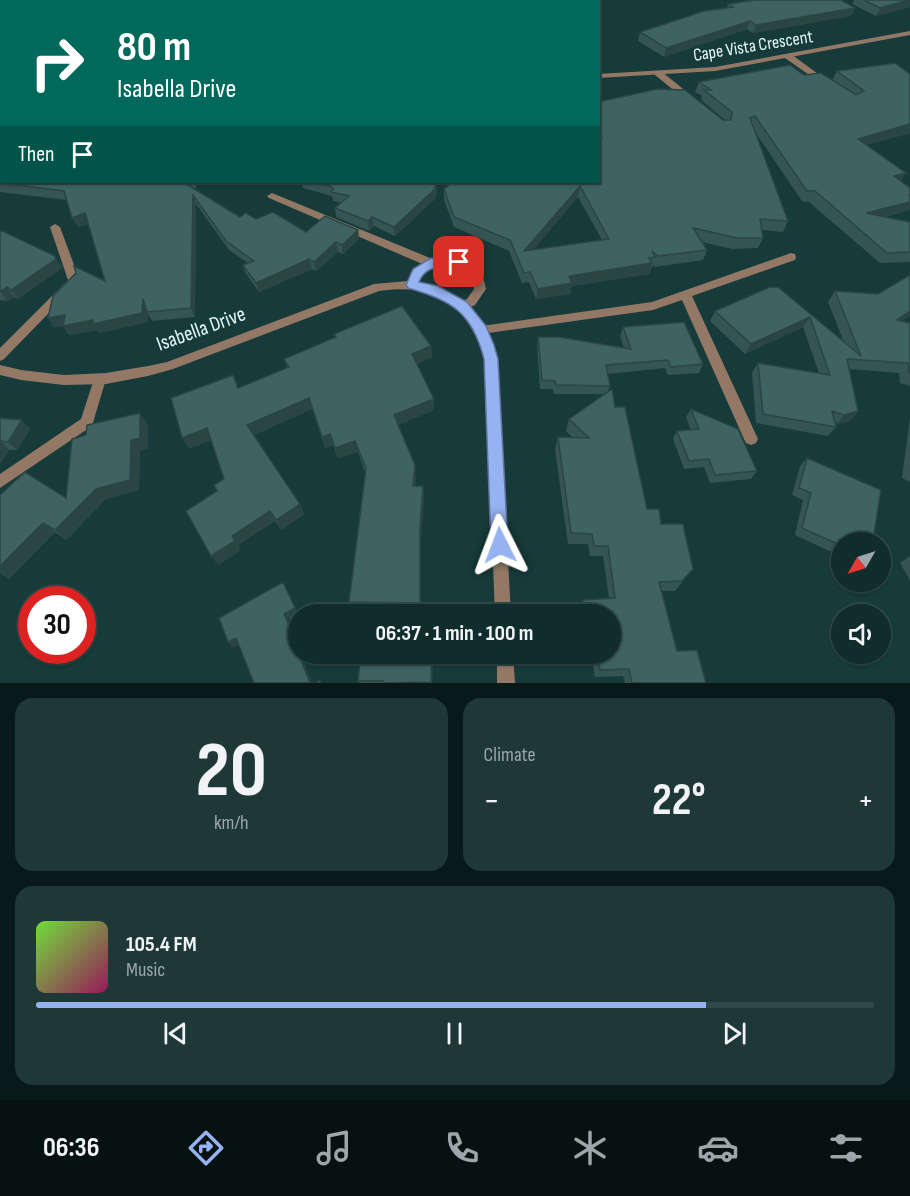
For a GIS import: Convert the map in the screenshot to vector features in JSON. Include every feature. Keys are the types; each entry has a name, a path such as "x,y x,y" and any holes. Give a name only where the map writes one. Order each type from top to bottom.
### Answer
{"street":[{"name":"Cape Vista Crescent","path":"600,76 715,69 910,33"},
{"path":"788,56 834,88"},
{"path":"658,73 699,106"},
{"path":"272,196 431,263 459,262 474,270 478,276 480,289 471,302 463,306"},
{"path":"0,356 74,281 55,227"},
{"path":"481,330 632,310 686,296 791,257"},
{"path":"412,285 417,272 431,263"},
{"name":"Isabella Drive","path":"0,370 62,381 144,373 169,366 362,292 392,284 412,285 434,290 463,306 481,330 491,359 502,604"},
{"path":"686,296 751,439"},
{"path":"0,483 87,422 94,408 100,379"},
{"path":"505,664 506,683"}],"building":[{"path":"755,0 841,0 855,8 756,25 750,21 666,48 640,32 704,11 733,7 728,4"},
{"path":"864,0 910,0 880,8"},
{"path":"895,63 910,74 910,124 858,139 906,173 894,176 910,188 910,202 866,213 910,222 910,252 887,253 815,191 807,191 755,116 750,118 788,221 760,219 763,238 737,238 693,228 707,250 658,256 652,251 655,257 649,258 652,263 569,276 572,283 538,289 530,272 524,273 510,240 454,217 444,189 452,183 600,183 600,137 602,137 600,102 657,89 685,90 723,120 731,120 732,112 704,90 711,90 699,82 790,65 804,75 821,73 856,95 864,91 837,71","holes":["580,186 609,239 524,251"]},
{"path":"0,183 185,183 240,217 246,213 256,219 273,212 306,232 325,216 358,230 342,245 336,242 314,262 309,259 256,283 243,265 254,261 226,241 193,195 191,308 147,312 143,299 142,313 93,324 93,320 63,326 65,315 48,318 53,296 76,273 74,266 105,281 85,213 72,218 64,191"},
{"path":"316,183 436,183 435,189 394,227 372,217 368,221 335,208 349,196 331,192 334,189"},
{"path":"0,230 55,256 56,259 11,290 7,287 0,292"},
{"path":"910,275 910,311 897,320 910,323 910,373 908,363 847,359 858,411 844,415 832,411 836,427 763,414 758,363 830,375 810,317 751,344 715,311 770,287 778,287 861,356 835,291 878,294"},
{"path":"402,306 431,346 412,354 434,399 394,415 415,465 413,486 423,486 420,528 420,603 349,602 366,468 355,441 335,448 330,434 322,437 309,398 247,425 300,504 276,520 270,511 232,536 235,541 211,556 186,511 217,491 214,485 224,479 207,428 182,438 171,398 233,375 238,388 289,367 284,359 336,337 334,334"},
{"path":"684,322 703,364 671,367 668,360 606,365 610,386 556,385 555,381 542,380 538,337 559,337 631,349 623,327"},
{"path":"612,389 615,407 625,407 647,509 659,509 661,524 683,524 693,569 682,581 659,582 677,651 697,650 706,683 632,683 629,669 600,670 599,664 621,664 621,604 584,604 583,600 615,598 608,546 594,546 592,534 571,533 558,437 589,438 569,419"},
{"path":"691,409 738,429 757,471 715,475 709,459 689,461 677,431 699,429"},
{"path":"140,413 140,438 131,440 130,480 96,489 55,530 43,523 0,566 0,495 25,472 66,498 72,439 86,435 87,425"},
{"path":"0,418 22,420 8,442 0,442"},
{"path":"807,458 881,490 874,532 831,532 831,541 802,528 811,493 799,488"},
{"path":"283,582 293,604 288,604 288,612 284,614 288,623 288,664 303,664 310,683 254,683 236,638 228,642 219,618"},
{"path":"360,664 432,664 431,682 358,681"}],"route":[{"path":"459,262 440,260 424,266 417,272 412,285 434,290 463,306 481,330 487,345 491,359 500,545"}]}
